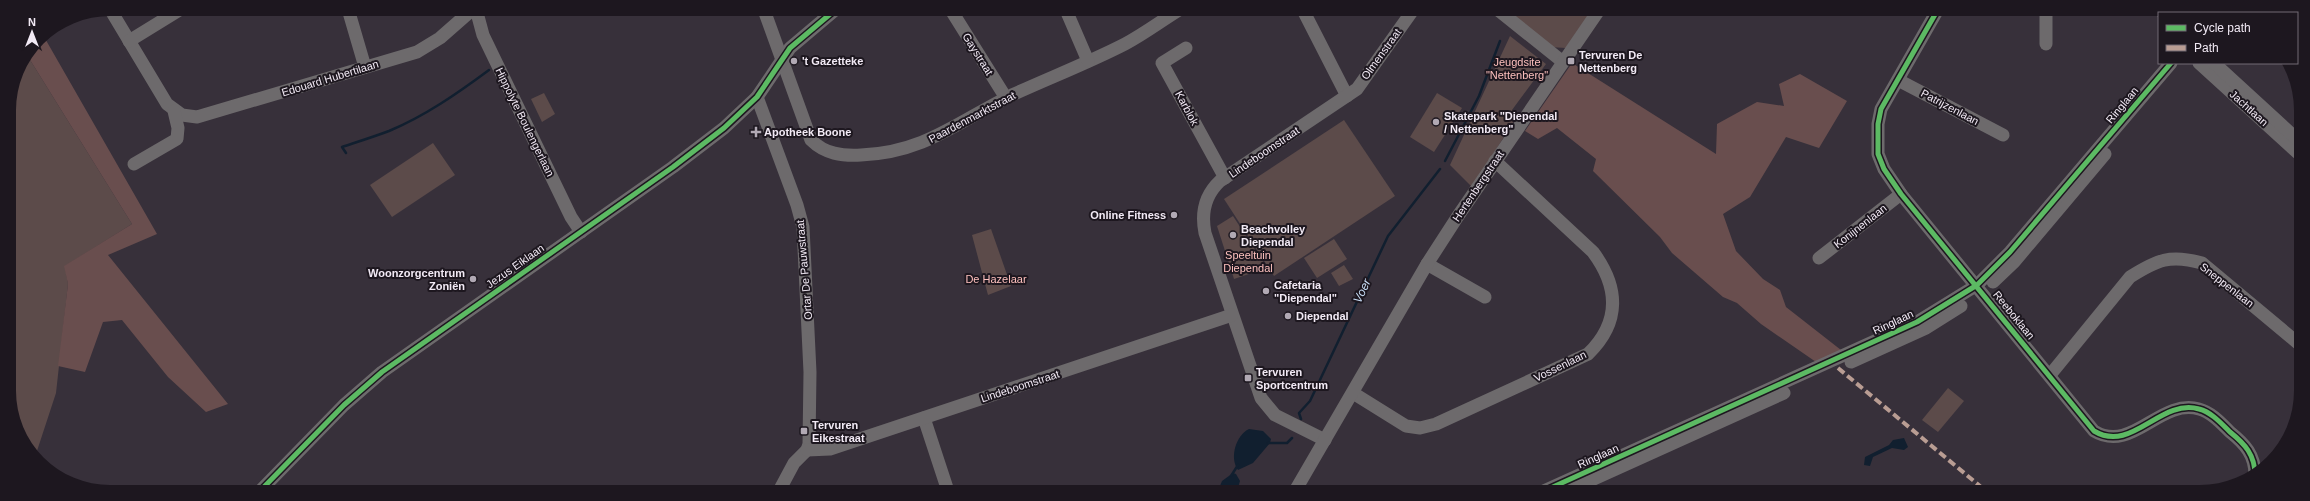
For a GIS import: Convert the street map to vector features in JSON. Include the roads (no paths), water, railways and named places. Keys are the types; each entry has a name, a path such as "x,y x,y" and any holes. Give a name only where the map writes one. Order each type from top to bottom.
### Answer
{"street":[{"path":"114,16 167,104 174,111 178,128 177,139 134,164"},
{"path":"129,41 170,16"},
{"path":"350,16 365,67"},
{"name":"Edouard Hubertilaan","path":"174,111 189,117 206,116 417,52 440,38 466,16"},
{"name":"Hippolyte Boulengerlaan","path":"477,16 486,42 571,217 581,232"},
{"name":"Paardenmarktstraat","path":"766,16 781,61 811,140 819,147 839,154 872,154 914,146 944,133 1006,98 1126,43 1169,16"},
{"name":"Jezus Eiklaan","path":"265,485 344,405 382,372 581,232 724,128 757,97 790,48 829,16"},
{"name":"Gaystraat","path":"955,16 1006,98"},
{"path":"1069,16 1088,61"},
{"path":"1306,16 1347,96"},
{"name":"Olmenstraat","path":"1347,96 1357,89 1409,16"},
{"path":"1506,16 1563,62"},
{"name":"Hertenbergstraat","path":"1299,485 1427,264 1594,16"},
{"name":"Reeboklaan","path":"1934,16 1881,109 1877,138 1878,154 1884,169 1901,194 1980,288 2088,424 2101,435 2126,435 2175,408 2198,409 2209,413 2244,443 2255,464 2255,467"},
{"path":"2046,16 2046,44"},
{"name":"Karblok","path":"1186,48 1162,63 1225,178"},
{"name":"Ringlaan","path":"1557,485 1910,325 1980,288 2170,64"},
{"name":"Ringlaan","path":"1580,485 1937,322 1980,288 2029,245 2179,64"},
{"name":"Jachtlaan","path":"2200,64 2294,149"},
{"name":"Jachtlaan","path":"2215,64 2294,136"},
{"name":"Patrijzenlaan","path":"1898,80 2003,135"},
{"name":"Lindeboomstraat","path":"1326,440 1290,424 1275,415 1265,404 1255,384 1232,315 1203,223 1203,212 1209,193 1225,178 1347,96"},
{"name":"Ortar De Pauwstraat","path":"757,97 797,205 803,227 810,372 810,439 807,450"},
{"name":"Vossenlaan","path":"1353,393 1406,426 1420,428 1436,424 1588,354 1605,336 1612,318 1612,307 1609,278 1603,265 1593,252 1495,161"},
{"name":"Konijnenlaan","path":"1819,258 1901,194"},
{"name":"Sneppenlaan","path":"2050,375 2130,277 2166,258 2182,257 2202,262 2294,340"},
{"path":"1427,264 1485,296"},
{"name":"Lindeboomstraat","path":"807,450 830,449 1232,315"},
{"path":"924,418 946,485"},
{"path":"782,485 794,463 807,450"}],"water":[{"path":"1249,429 1263,431 1271,439 1270,443 1253,463 1238,470 1234,459 1235,447 1237,441 1244,432"},
{"path":"1904,438 1908,447 1904,450 1892,448 1873,457 1870,466 1864,465 1865,457 1889,445 1893,440"},
{"path":"1233,473 1236,474 1240,481 1239,485 1220,485 1222,481"}],"waterway":[{"name":"Voer","path":"1445,161 1479,96 1500,41"},
{"path":"346,153 342,147 402,125 428,111 489,70"},
{"name":"Voer","path":"1301,419 1299,413 1310,401 1388,236 1440,169"},
{"name":"Voer","path":"1268,443 1287,443 1292,438"},
{"name":"Voer","path":"1231,476 1238,465"}],"place":[{"name":"'t Gazetteke","path":"794,61"},
{"name":"Tervuren De Nettenberg","path":"1571,61"},
{"name":"Skatepark \"Diependal / Nettenberg\"","path":"1436,122"},
{"name":"Apotheek Boone","path":"756,132"},
{"name":"Online Fitness","path":"1174,215"},
{"name":"Beachvolley Diependal","path":"1233,235"},
{"name":"Woonzorgcentrum Zoniën","path":"473,279"},
{"name":"Cafetaria \"Diependal\"","path":"1266,291"},
{"name":"Diependal","path":"1288,316"},
{"name":"Tervuren Sportcentrum","path":"1248,378"},
{"name":"Tervuren Eikestraat","path":"804,431"}],"park label":[{"name":"Jeugdsite \"Nettenberg\"","path":"1517,68"},
{"name":"Speeltuin Diependal","path":"1248,261"},
{"name":"De Hazelaar","path":"996,279"}]}
